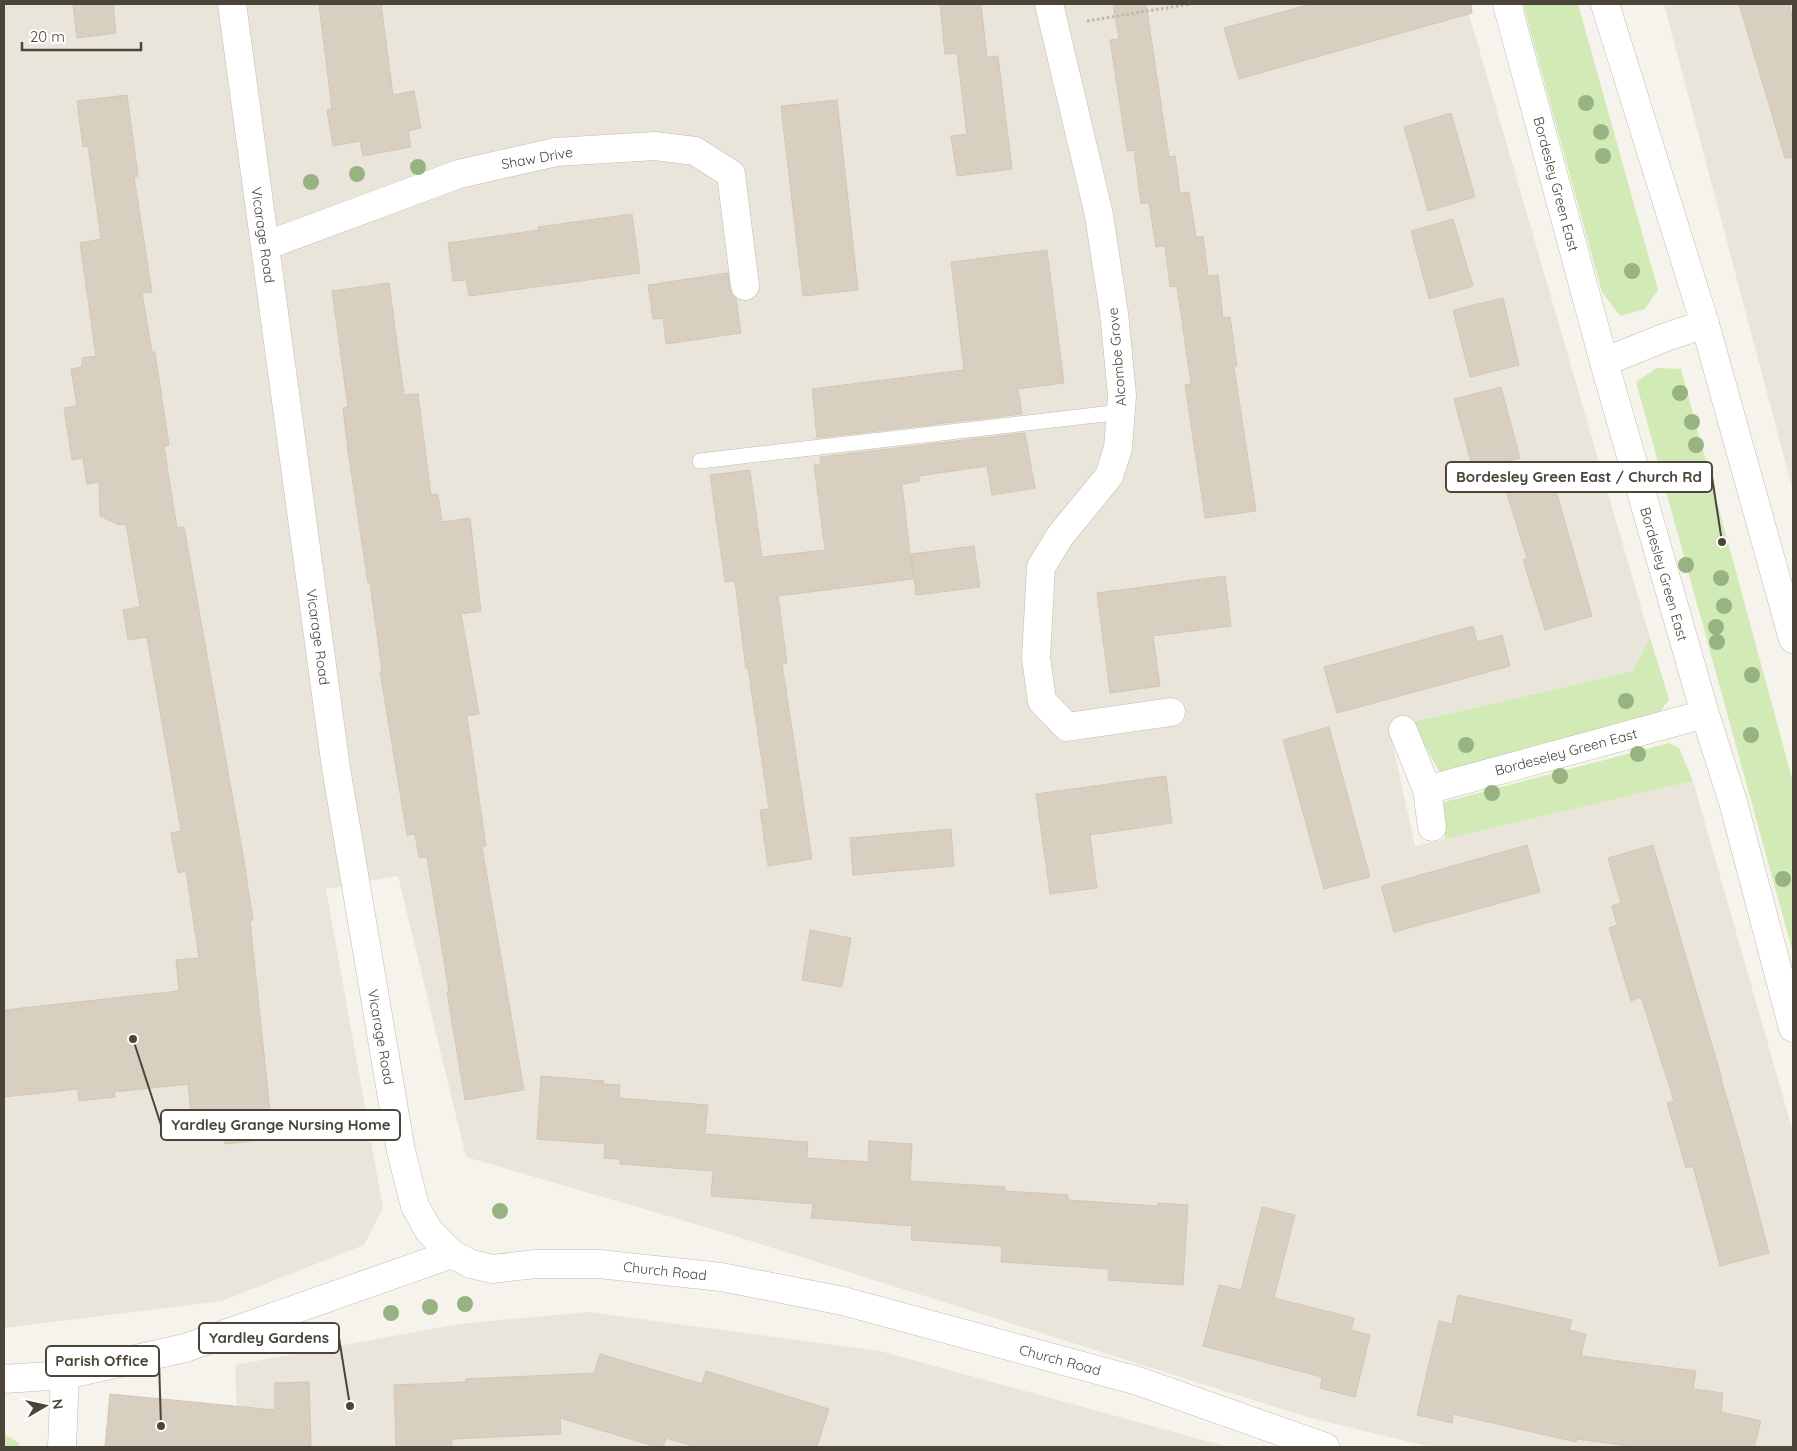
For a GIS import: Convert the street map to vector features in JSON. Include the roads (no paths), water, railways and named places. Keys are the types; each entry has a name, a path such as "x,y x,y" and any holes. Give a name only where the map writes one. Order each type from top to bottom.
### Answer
{"street":[{"name":"Vicarage Road","path":"232,4 336,768 401,1151 415,1206 429,1231 452,1254"},
{"name":"Bordesley Green East","path":"1507,4 1604,362 1705,714 1733,802 1793,1028"},
{"path":"1605,4 1705,324 1793,639"},
{"name":"Alcombe Grove","path":"1052,17 1099,214 1114,313 1122,412 1118,448 1110,476 1060,536 1040,567 1036,658 1042,701 1067,727 1171,712"},
{"name":"Shaw Drive","path":"265,246 459,174 556,152 655,146 695,151 731,174 745,286"},
{"path":"1604,362 1666,337 1705,324"},
{"name":"Bordeseley Green East","path":"1426,790 1705,714"},
{"path":"1403,730 1426,790 1432,828"},
{"path":"4,1379 65,1375 185,1348 452,1254"},
{"name":"Church Road","path":"452,1254 471,1264 493,1269 535,1264 599,1264 721,1277 843,1301 1138,1381 1325,1447"},
{"path":"62,1447 65,1375"}],"lane":[{"path":"700,461 1122,412"}],"place":[{"name":"Bordesley Green East / Church Rd","path":"1722,542"},
{"name":"Yardley Grange Nursing Home","path":"133,1039"},
{"name":"Yardley Gardens","path":"350,1406"},
{"name":"Parish Office","path":"161,1426"}]}
